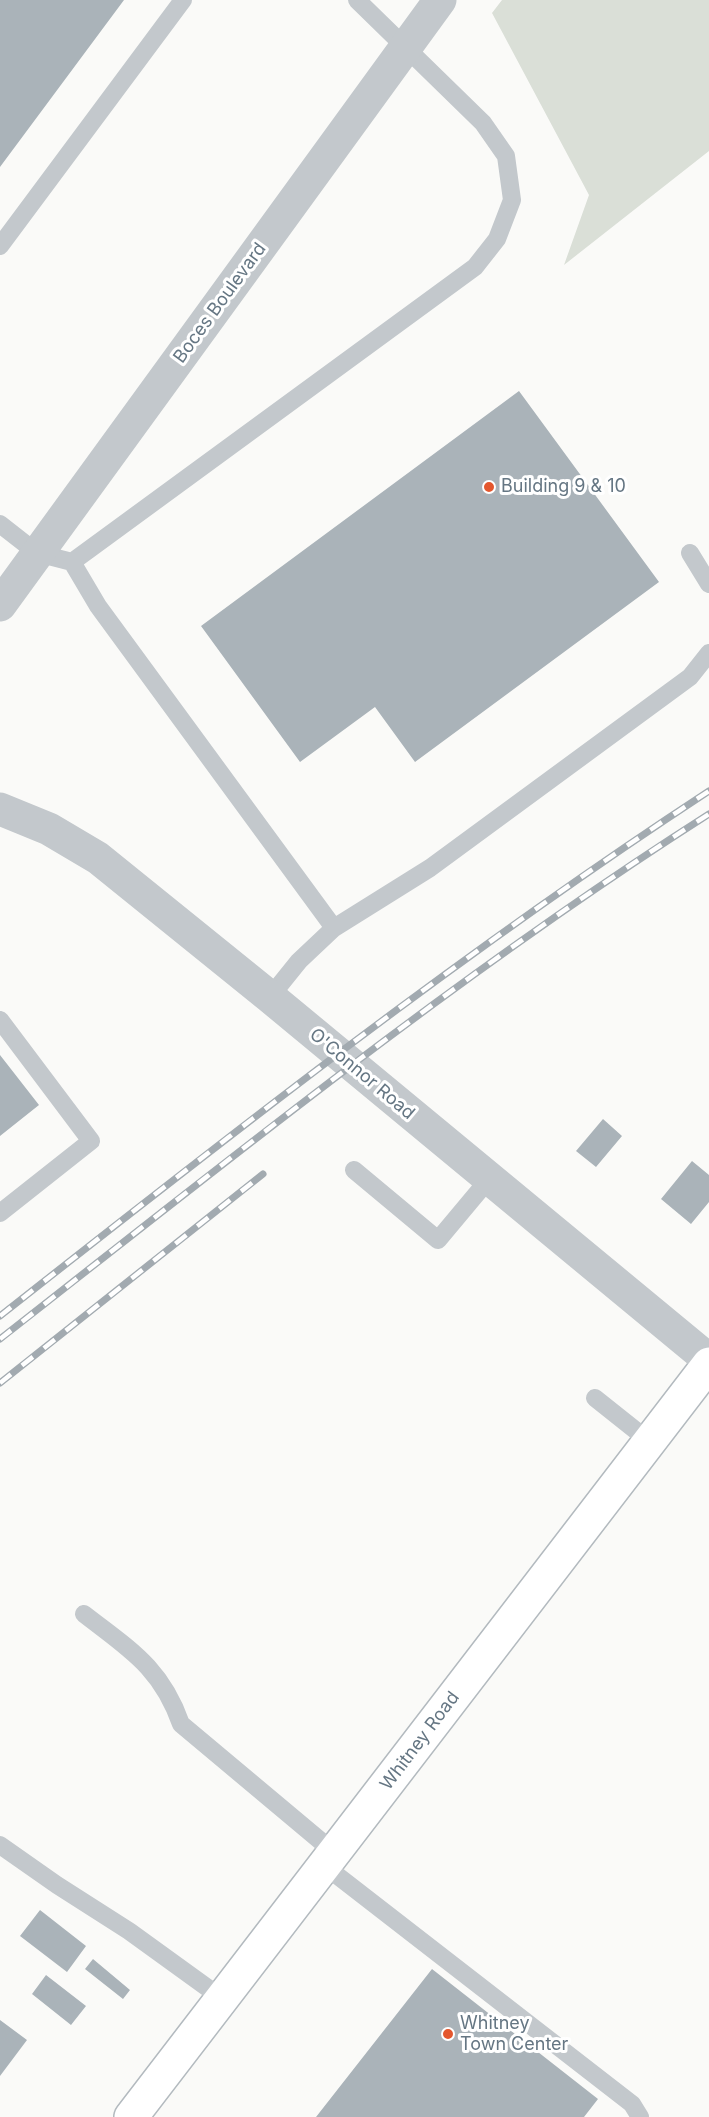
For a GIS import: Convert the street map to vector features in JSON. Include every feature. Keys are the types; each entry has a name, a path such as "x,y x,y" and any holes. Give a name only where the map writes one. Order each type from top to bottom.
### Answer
{"main road":[{"name":"Whitney Road","path":"131,2117 709,1362"}],"street":[{"name":"Boces Boulevard","path":"1,601 440,0"},
{"name":"O'Connor Road","path":"0,808 50,829 98,858 270,997 709,1362"}],"lane":[{"path":"0,246 183,0"},
{"path":"72,562 475,267 497,239 512,200 506,156 483,123 357,0"},
{"path":"0,524 37,553 72,562 98,606 334,928"},
{"path":"690,553 709,584"},
{"path":"270,997 299,961 334,928 430,868 690,677 709,653"},
{"path":"0,1020 91,1141 0,1213"},
{"path":"354,1170 438,1240 489,1179"},
{"path":"595,1398 649,1441"},
{"path":"84,1614 143,1660 154,1672 175,1706 181,1724 330,1859 632,2104 640,2117"},
{"path":"0,1845 129,1931 223,1999"}],"shaded area":[{"path":"502,0 709,0 709,151 564,265 589,195 492,13"}],"building":[{"path":"0,0 124,0 0,167"},
{"name":"Building 9 & 10","path":"519,391 659,582 415,762 375,707 300,762 201,626"},
{"path":"0,1055 39,1105 0,1136"},
{"path":"603,1119 622,1136 596,1167 576,1151"},
{"path":"692,1161 709,1175 709,1202 691,1224 661,1199"},
{"path":"40,1910 86,1946 67,1972 20,1936"},
{"path":"93,1959 130,1990 123,1999 85,1969"},
{"name":"Whitney Town Center","path":"432,1969 598,2099 584,2117 316,2117"},
{"path":"46,1975 86,2006 71,2025 32,1994"},
{"path":"0,2020 27,2040 0,2076"}],"railway":[{"path":"0,1316 261,1112 437,980 617,852 709,791"},
{"path":"0,1339 260,1135 437,1002 617,874 709,814"},
{"path":"0,1383 263,1174"}],"place":[{"name":"Building 9 & 10","path":"489,487"},
{"name":"Whitney Town Center","path":"448,2034"}]}
